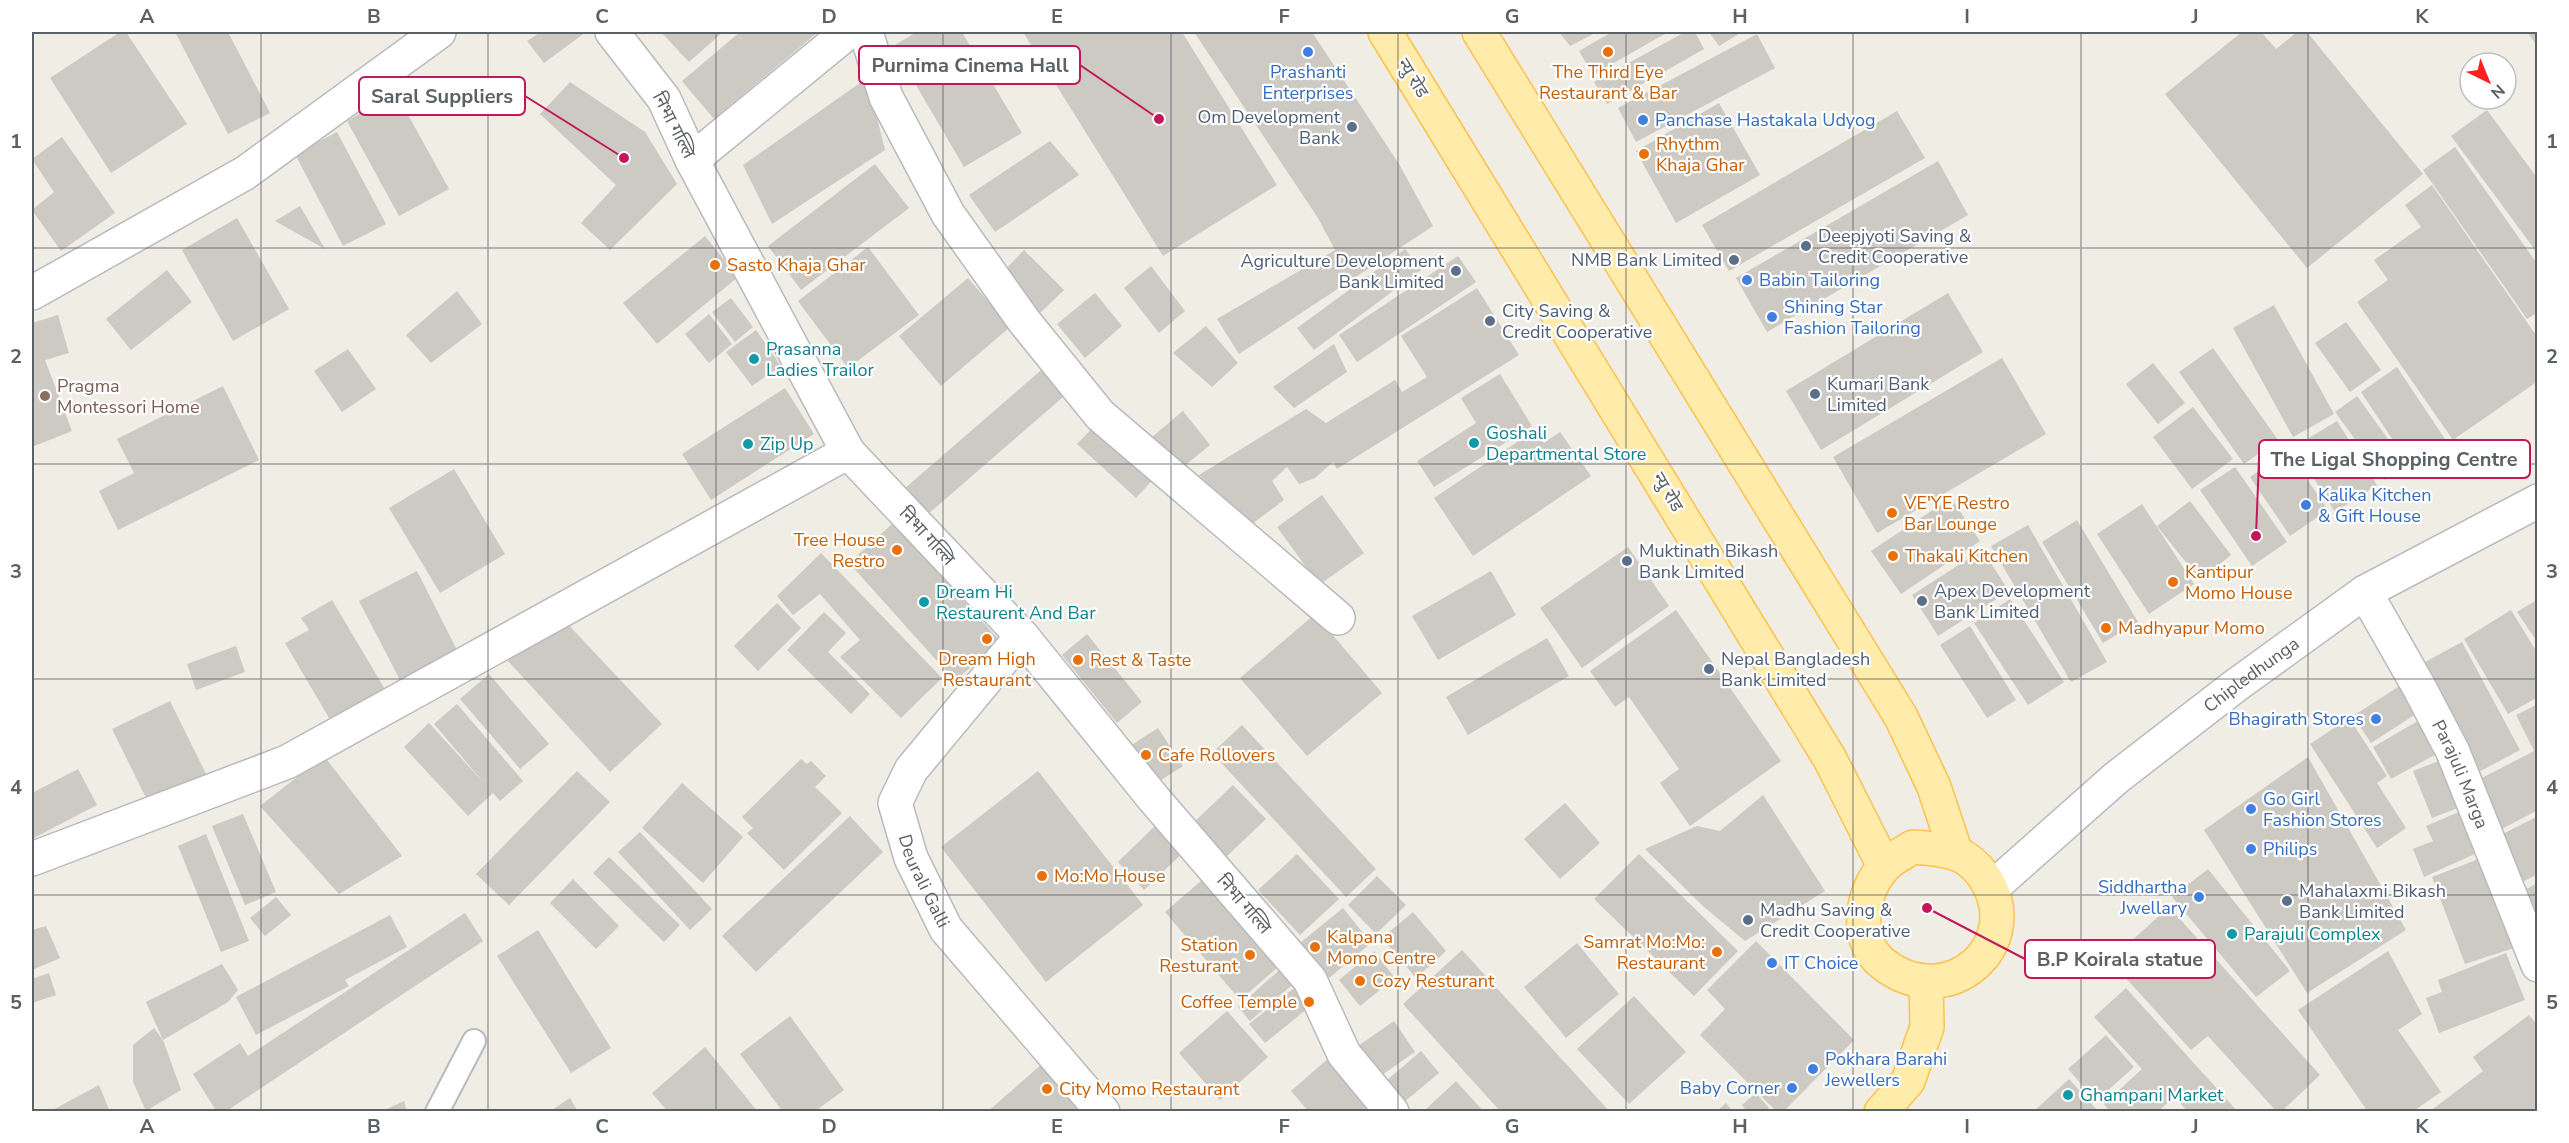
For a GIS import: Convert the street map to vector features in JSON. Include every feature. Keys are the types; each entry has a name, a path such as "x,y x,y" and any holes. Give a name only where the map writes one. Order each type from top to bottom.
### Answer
{"main road":[{"name":"न्यु रोड","path":"1385,32 1830,759 1884,866"},
{"path":"1479,32 1901,717 1934,786 1956,853"},
{"path":"1913,848 1956,853 1978,867 1992,888 1997,915 1992,942 1976,964 1953,979 1926,983 1901,976 1880,961 1866,938 1863,913 1869,886 1884,866 1913,848"},
{"path":"1881,1112 1908,1081 1927,1027 1926,983"}],"street":[{"path":"32,293 244,172 439,32"},
{"name":"निभा गल्लि","path":"612,32 663,99 692,160 848,452 1022,636 1154,799 1310,980 1344,1054 1392,1112"},
{"path":"692,160 848,32"},
{"path":"866,32 886,97 948,214 1024,321 1058,364 1100,415 1338,618"},
{"path":"32,859 287,762 848,452"},
{"name":"Chipledhunga","path":"1992,888 2116,778 2235,686 2365,592 2538,501"},
{"name":"Parajuli Marga","path":"2365,592 2420,687 2453,752 2538,965"},
{"name":"Deurali Galli","path":"1022,636 911,770 895,802 911,858 946,928 1103,1112"}],"lane":[{"path":"437,1112 474,1041"}],"building":[{"path":"120,32 126,32 187,124 111,173 50,78"},
{"path":"175,32 228,32 270,113 228,134"},
{"path":"541,32 586,32 544,63 527,41"},
{"path":"661,32 723,32 689,62"},
{"path":"740,32 818,32 714,119 682,81"},
{"path":"917,32 962,32 1022,133 964,167 893,46"},
{"path":"1023,32 1182,32 1277,185 1163,256"},
{"path":"1194,32 1312,32 1399,164 1433,226 1239,354 1217,319 1335,250 1318,218"},
{"path":"1559,32 1597,32 1570,46"},
{"path":"1612,32 1668,32 1593,75 1579,51"},
{"path":"1685,32 1695,32 1704,49 1607,104 1594,82"},
{"path":"1709,32 1742,32 1719,46"},
{"path":"2242,32 2261,32 2276,49 2297,32 2307,32 2423,174 2307,268 2165,94"},
{"path":"2527,32 2538,32 2538,47"},
{"path":"1757,34 1775,68 1636,142 1618,108"},
{"path":"867,78 885,150 772,224 743,165"},
{"path":"570,82 645,132 677,184 610,250 581,223 616,185 540,114"},
{"path":"396,93 449,189 399,216 347,121"},
{"path":"1719,103 1760,175 1676,223 1636,151"},
{"path":"1897,111 1925,158 1729,271 1702,225"},
{"path":"2488,111 2538,179 2538,254 2451,136"},
{"path":"337,132 386,224 343,246 295,154"},
{"path":"62,137 115,213 61,251 32,210 54,192 32,159"},
{"path":"1050,141 1079,175 995,232 969,195"},
{"path":"2455,147 2538,265 2538,312 2527,319 2423,170"},
{"path":"1938,161 1968,215 1767,332 1736,278"},
{"path":"875,164 909,208 801,290 768,246"},
{"path":"2432,185 2538,338 2538,381 2453,440 2357,302 2388,280 2374,260 2421,227 2405,205"},
{"path":"300,206 325,249 275,221"},
{"path":"237,218 289,309 233,341 182,250"},
{"path":"705,236 738,277 657,344 623,303"},
{"path":"868,247 919,315 848,368 798,301"},
{"path":"1405,249 1421,270 1314,350 1297,328"},
{"path":"1024,250 1064,290 1039,314 1000,275"},
{"path":"1458,256 1476,282 1357,362 1339,335"},
{"path":"1151,266 1185,311 1159,333 1124,288"},
{"path":"167,270 192,302 131,350 106,319"},
{"path":"968,278 1010,327 941,386 899,336"},
{"path":"1477,288 1519,355 1337,469 1333,462 1315,478 1299,484 1287,467 1272,481 1284,500 1252,524 1199,475 1306,409 1326,423 1395,380 1402,392 1427,377 1401,336"},
{"path":"457,291 482,324 431,363 406,335"},
{"path":"1095,293 1122,326 1085,358 1057,324"},
{"path":"1948,293 1983,352 1821,450 1786,391"},
{"path":"731,298 753,327 735,342 712,312"},
{"path":"2274,305 2334,414 2293,437 2233,328"},
{"path":"709,314 732,344 709,363 685,334"},
{"name":"Pragma Montessori Home","path":"58,315 69,353 45,360 72,431 32,447 32,323"},
{"path":"2346,322 2381,370 2350,392 2315,343"},
{"path":"1206,326 1238,363 1212,387 1173,353"},
{"name":"Prasanna Ladies Trailor","path":"756,330 781,366 752,386 726,352"},
{"path":"1334,344 1347,372 1294,408 1273,387"},
{"path":"2213,348 2278,440 2244,464 2179,372"},
{"path":"348,349 376,389 342,412 314,371"},
{"path":"2002,358 2046,434 1877,533 1833,457"},
{"path":"2153,363 2185,403 2158,424 2126,384"},
{"path":"1047,365 1070,391 927,515 904,489"},
{"path":"2397,367 2445,439 2408,463 2361,392"},
{"name":"Goshali Departmental Store","path":"1500,374 1532,426 1434,487 1417,461 1476,423 1461,398"},
{"path":"223,386 259,460 118,530 99,491 134,473 117,439"},
{"name":"Zip Up","path":"785,388 814,434 711,500 682,454"},
{"path":"2357,396 2406,464 2385,480 2335,412"},
{"path":"2193,407 2233,459 2192,489 2153,437"},
{"path":"1183,411 1210,445 1178,471 1152,437"},
{"path":"1099,421 1157,475 1136,498 1077,444"},
{"path":"2337,421 2377,485 2335,512 2294,447"},
{"path":"1535,430 1544,443 1560,432 1591,476 1473,556 1434,498"},
{"path":"2288,451 2328,510 2290,536 2250,477"},
{"path":"2235,467 2287,542 2252,566 2200,490"},
{"path":"454,469 505,554 440,593 389,508"},
{"path":"1322,495 1364,553 1319,585 1277,527"},
{"path":"1951,498 1980,541 1901,594 1871,551"},
{"path":"2190,501 2231,555 2200,580 2157,526"},
{"path":"2142,504 2194,584 2149,614 2097,534"},
{"path":"2077,520 2138,622 2103,643 2042,542"},
{"name":"Dream Hi Restaurent And Bar","path":"893,523 1000,641 955,681 849,563"},
{"path":"2028,525 2107,662 2071,682 1991,546"},
{"path":"1628,547 1669,606 1582,668 1540,608"},
{"path":"1982,550 2009,591 1938,636 1912,595"},
{"path":"821,553 942,678 901,718 840,657 860,640 820,594 793,615 777,596"},
{"path":"417,571 457,650 400,680 359,601"},
{"path":"1491,571 1516,615 1438,660 1412,616"},
{"path":"2010,599 2064,682 2028,705 1974,623"},
{"path":"2538,599 2538,643 2517,612"},
{"path":"332,600 386,691 332,723 285,643 309,630 301,618"},
{"path":"777,603 801,628 758,671 734,646"},
{"path":"1676,610 1781,761 1690,826 1660,783 1679,769 1629,697 1615,707 1590,671"},
{"path":"2511,610 2538,654 2538,697 2508,714 2464,639"},
{"path":"824,612 846,633 828,652 870,694 851,714 787,650"},
{"path":"558,614 662,724 610,772 508,661"},
{"path":"1315,614 1382,693 1307,756 1240,678"},
{"path":"1970,626 2016,700 1987,718 1940,645"},
{"path":"1087,634 1142,702 1117,723 1062,655"},
{"path":"1547,638 1569,676 1468,735 1446,697"},
{"path":"2462,642 2520,750 2473,775 2416,667"},
{"path":"236,646 245,672 196,690 187,664"},
{"path":"489,674 549,744 520,769 460,699"},
{"path":"2401,685 2419,712 2371,743 2353,716"},
{"path":"170,701 208,778 150,806 112,729"},
{"path":"457,704 523,781 500,801 493,793 468,816 404,747 429,723 485,784 434,724"},
{"path":"2538,704 2538,810 2496,832 2472,783 2534,751 2516,715"},
{"path":"2349,718 2387,776 2377,783 2406,828 2377,848 2310,744"},
{"path":"2423,718 2442,751 2391,779 2373,747"},
{"path":"1242,725 1376,869 1346,897 1212,753"},
{"path":"1158,728 1183,766 1155,784 1130,746"},
{"path":"324,756 402,856 339,894 260,806"},
{"path":"2308,757 2406,930 2307,993 2204,830"},
{"path":"2449,757 2468,804 2432,818 2413,771"},
{"path":"801,759 807,764 811,761 826,776 815,787 842,813 784,870 747,833 753,828 742,817"},
{"path":"78,769 97,805 32,839 32,793"},
{"path":"577,771 610,802 509,905 476,874"},
{"name":"Mo:Mo House","path":"1038,771 1143,905 1046,982 941,847"},
{"path":"682,783 743,837 703,883 642,828"},
{"path":"1233,785 1266,819 1225,858 1192,824"},
{"path":"1763,795 1825,891 1745,941 1704,907 1645,849 1697,826 1720,831"},
{"path":"1565,803 1600,843 1560,879 1524,839"},
{"path":"2461,811 2479,852 2424,877 2413,849 2433,841 2426,826"},
{"path":"243,814 276,892 245,905 212,826"},
{"path":"850,816 883,852 756,972 722,936"},
{"path":"2538,816 2538,874 2518,884 2495,838"},
{"path":"1162,819 1189,847 1144,890 1118,862"},
{"path":"640,832 712,909 690,930 618,852"},
{"path":"206,834 249,941 221,952 178,846"},
{"path":"1297,854 1339,899 1300,935 1258,890"},
{"path":"1639,854 1738,951 1694,996 1594,899"},
{"path":"609,857 680,925 664,942 593,873"},
{"path":"2484,857 2520,946 2465,964 2432,877"},
{"name":"Parajuli Complex","path":"2208,869 2290,971 2256,997 2172,897"},
{"path":"1210,873 1286,960 1240,1000 1165,912"},
{"path":"1377,876 1406,905 1376,934 1348,905"},
{"path":"573,879 619,926 596,949 550,903"},
{"path":"2538,883 2538,926 2519,893"},
{"path":"276,897 291,915 265,936 250,918"},
{"path":"2169,907 2320,1075 2281,1112 2277,1112 2208,1036 2191,1050 2125,977 2143,960 2128,944"},
{"path":"1343,908 1371,943 1329,978 1300,943"},
{"path":"1413,912 1446,951 1416,978 1382,938"},
{"path":"465,913 483,941 225,1112 217,1112 193,1074 240,1043 248,1056"},
{"path":"390,915 407,947 345,980 349,986 256,1035 236,997"},
{"path":"46,926 60,958 32,970 32,930"},
{"path":"538,930 611,1048 571,1073 497,956"},
{"path":"1756,941 1854,1040 1783,1112 1777,1112 1700,1035 1725,1009 1707,990"},
{"path":"1577,943 1619,994 1566,1038 1524,987"},
{"path":"1462,950 1610,1112 1501,1112 1403,1004"},
{"path":"1374,951 1395,978 1360,1006 1339,980"},
{"path":"2388,951 2422,1014 2398,1030 2441,1092 2412,1112 2368,1112 2298,1010"},
{"path":"2506,953 2525,1000 2439,1033 2426,998 2442,992 2438,980"},
{"path":"222,964 238,990 228,1002 163,1040 146,1002"},
{"path":"1285,965 1298,980 1250,1021 1238,1007"},
{"path":"49,973 56,995 32,1003 32,979"},
{"path":"1303,981 1318,1000 1265,1043 1249,1024"},
{"path":"2126,988 2238,1112 2188,1112 2174,1096 2158,1112 2110,1112 2104,1104 2142,1069 2094,1017"},
{"path":"1634,996 1686,1052 1629,1104 1577,1049"},
{"path":"1227,1011 1268,1057 1220,1100 1179,1053"},
{"path":"2529,1015 2538,1026 2538,1112 2429,1112 2483,1071 2473,1057"},
{"path":"790,1016 844,1090 814,1112 783,1112 740,1054"},
{"path":"1394,1021 1415,1052 1376,1079 1355,1048"},
{"path":"154,1028 163,1040 181,1090 146,1111 133,1082 133,1045"},
{"path":"2106,1035 2134,1067 2096,1101 2068,1069"},
{"path":"705,1047 758,1112 668,1112 652,1093"},
{"path":"1421,1051 1439,1073 1397,1108 1379,1087"},
{"path":"1331,1056 1379,1112 1309,1112 1291,1091"},
{"path":"1043,1063 1085,1112 987,1112"},
{"name":"Ghampani Market","path":"2069,1079 2099,1112 2033,1112"},
{"path":"1456,1081 1484,1112 1423,1112"},
{"path":"99,1085 110,1112 49,1112"},
{"path":"1756,1093 1769,1108 1765,1112 1747,1112 1742,1105"},
{"path":"570,1098 578,1112 549,1112"},
{"path":"404,1101 407,1112 380,1112"},
{"path":"1726,1103 1733,1112 1716,1112"}],"place":[{"name":"Prashanti Enterprises","path":"1308,52"},
{"name":"The Third Eye Restaurant & Bar","path":"1608,52"},
{"name":"Purnima Cinema Hall","path":"1159,119"},
{"name":"Panchase Hastakala Udyog","path":"1643,120"},
{"name":"Om Development Bank","path":"1352,127"},
{"name":"Rhythm Khaja Ghar","path":"1644,154"},
{"name":"Saral Suppliers","path":"624,158"},
{"name":"Deepjyoti Saving & Credit Cooperative","path":"1806,246"},
{"name":"NMB Bank Limited","path":"1734,260"},
{"name":"Sasto Khaja Ghar","path":"715,265"},
{"name":"Agriculture Development Bank Limited","path":"1456,271"},
{"name":"Babin Tailoring","path":"1747,280"},
{"name":"Shining Star Fashion Tailoring","path":"1772,317"},
{"name":"City Saving & Credit Cooperative","path":"1490,321"},
{"name":"Prasanna Ladies Trailor","path":"754,359"},
{"name":"Kumari Bank Limited","path":"1815,394"},
{"name":"Pragma Montessori Home","path":"45,396"},
{"name":"Goshali Departmental Store","path":"1474,443"},
{"name":"Zip Up","path":"748,444"},
{"name":"Kalika Kitchen & Gift House","path":"2306,505"},
{"name":"VE'YE Restro Bar Lounge","path":"1892,513"},
{"name":"The Ligal Shopping Centre","path":"2256,536"},
{"name":"Tree House Restro","path":"897,550"},
{"name":"Thakali Kitchen","path":"1893,556"},
{"name":"Muktinath Bikash Bank Limited","path":"1627,561"},
{"name":"Kantipur Momo House","path":"2173,582"},
{"name":"Apex Development Bank Limited","path":"1922,601"},
{"name":"Dream Hi Restaurent And Bar","path":"924,602"},
{"name":"Madhyapur Momo","path":"2106,628"},
{"name":"Dream High Restaurant","path":"987,639"},
{"name":"Rest & Taste","path":"1078,660"},
{"name":"Nepal Bangladesh Bank Limited","path":"1709,669"},
{"name":"Bhagirath Stores","path":"2376,719"},
{"name":"Cafe Rollovers","path":"1146,755"},
{"name":"Go Girl Fashion Stores","path":"2251,809"},
{"name":"Philips","path":"2251,849"},
{"name":"Mo:Mo House","path":"1042,876"},
{"name":"Siddhartha Jwellary","path":"2199,897"},
{"name":"Mahalaxmi Bikash Bank Limited","path":"2287,901"},
{"name":"B.P Koirala statue","path":"1927,908"},
{"name":"Madhu Saving & Credit Cooperative","path":"1748,920"},
{"name":"Parajuli Complex","path":"2232,934"},
{"name":"Kalpana Momo Centre","path":"1315,947"},
{"name":"Samrat Mo:Mo: Restaurant","path":"1717,952"},
{"name":"Station Resturant","path":"1250,955"},
{"name":"IT Choice","path":"1772,963"},
{"name":"Cozy Resturant","path":"1360,981"},
{"name":"Coffee Temple","path":"1309,1002"},
{"name":"Pokhara Barahi Jewellers","path":"1813,1069"},
{"name":"Baby Corner","path":"1792,1088"},
{"name":"City Momo Restaurant","path":"1047,1089"},
{"name":"Ghampani Market","path":"2068,1095"}]}
